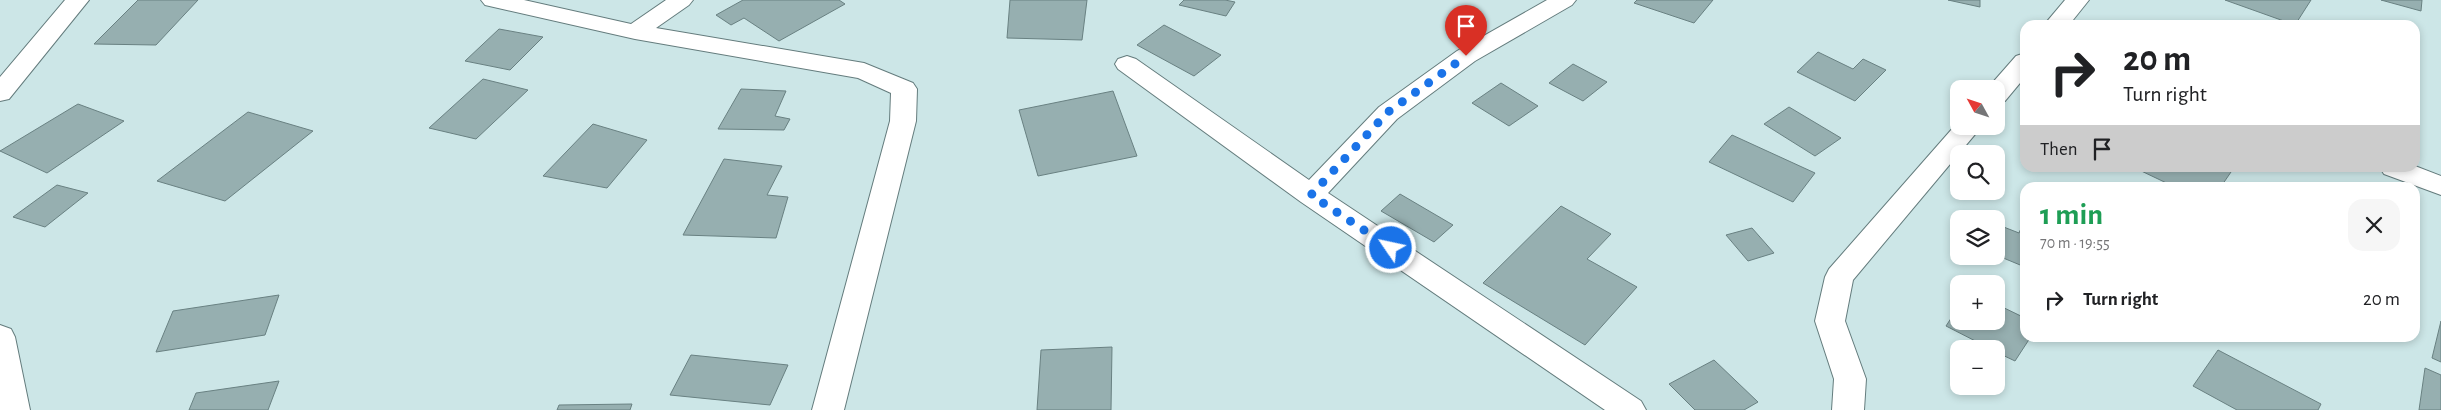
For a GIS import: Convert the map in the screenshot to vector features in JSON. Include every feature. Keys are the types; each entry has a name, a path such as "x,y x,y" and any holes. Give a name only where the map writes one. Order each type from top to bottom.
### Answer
{"street":[{"path":"0,93 77,0"},
{"path":"493,0 636,32 864,71 904,89 903,122 828,410"},
{"path":"636,32 681,0"},
{"path":"1311,195 1388,112 1466,56 1564,0"},
{"path":"2060,20 2077,0"},
{"path":"1127,64 1311,195 1630,410"},
{"path":"2005,84 2020,67"},
{"path":"1848,410 1850,379 1830,322 1840,277 1961,135"},
{"path":"2404,172 2441,186"},
{"path":"0,337 14,410"}],"building":[{"path":"138,0 198,0 156,45 94,44"},
{"path":"743,0 839,0 845,4 779,41 744,18 731,25 716,15"},
{"path":"1010,0 1087,0 1082,40 1007,38"},
{"path":"1184,0 1225,0 1235,2 1226,16 1179,5"},
{"path":"1637,0 1713,0 1694,23 1634,3"},
{"path":"1948,0 1980,0 1980,7"},
{"path":"2225,0 2311,0 2298,20 2281,20"},
{"path":"2381,0 2422,0 2421,11"},
{"path":"1164,25 1221,55 1194,76 1137,45"},
{"path":"499,29 543,37 510,70 465,61"},
{"path":"1818,52 1853,69 1863,59 1886,70 1855,101 1797,72"},
{"path":"1573,64 1607,82 1583,101 1549,83"},
{"path":"483,79 528,90 476,139 429,128"},
{"path":"1501,83 1538,106 1509,126 1472,103"},
{"path":"741,89 786,91 775,116 790,119 784,130 718,129"},
{"path":"1113,91 1137,156 1038,176 1019,110"},
{"path":"78,104 124,121 47,173 0,151"},
{"path":"1789,107 1841,138 1815,156 1764,124"},
{"path":"248,112 313,131 225,201 157,181"},
{"path":"593,124 647,140 607,188 543,176"},
{"path":"1732,135 1815,173 1793,202 1709,162"},
{"path":"724,159 782,166 767,195 788,197 776,238 683,235"},
{"path":"2143,172 2231,172 2224,182 2164,182"},
{"path":"57,185 88,193 45,227 13,217"},
{"path":"1400,194 1453,225 1434,242 1381,211"},
{"path":"1561,206 1611,234 1587,259 1637,287 1585,345 1483,283"},
{"path":"1752,228 1774,253 1748,261 1726,235"},
{"path":"2005,228 2019,233 2020,231 2020,265 2005,259"},
{"path":"279,295 265,335 156,352 173,311"},
{"path":"2005,308 2020,316 2020,342 2027,342 2015,361 2005,356 2005,340 1973,340 1954,330 2005,330"},
{"path":"1950,320 1950,328 1946,326"},
{"path":"2441,321 2441,362 2432,358"},
{"path":"1112,347 1111,410 1037,410 1041,350"},
{"path":"2218,350 2321,404 2318,410 2237,410 2193,386"},
{"path":"691,355 788,365 770,405 670,395"},
{"path":"1714,360 1758,402 1744,410 1695,410 1669,384"},
{"path":"2425,368 2441,375 2441,410 2419,410"},
{"path":"279,381 268,410 189,410 196,393"},
{"path":"632,404 630,410 557,410 559,405"}],"route":[{"path":"1391,248 1311,195 1388,112 1466,56"}]}
